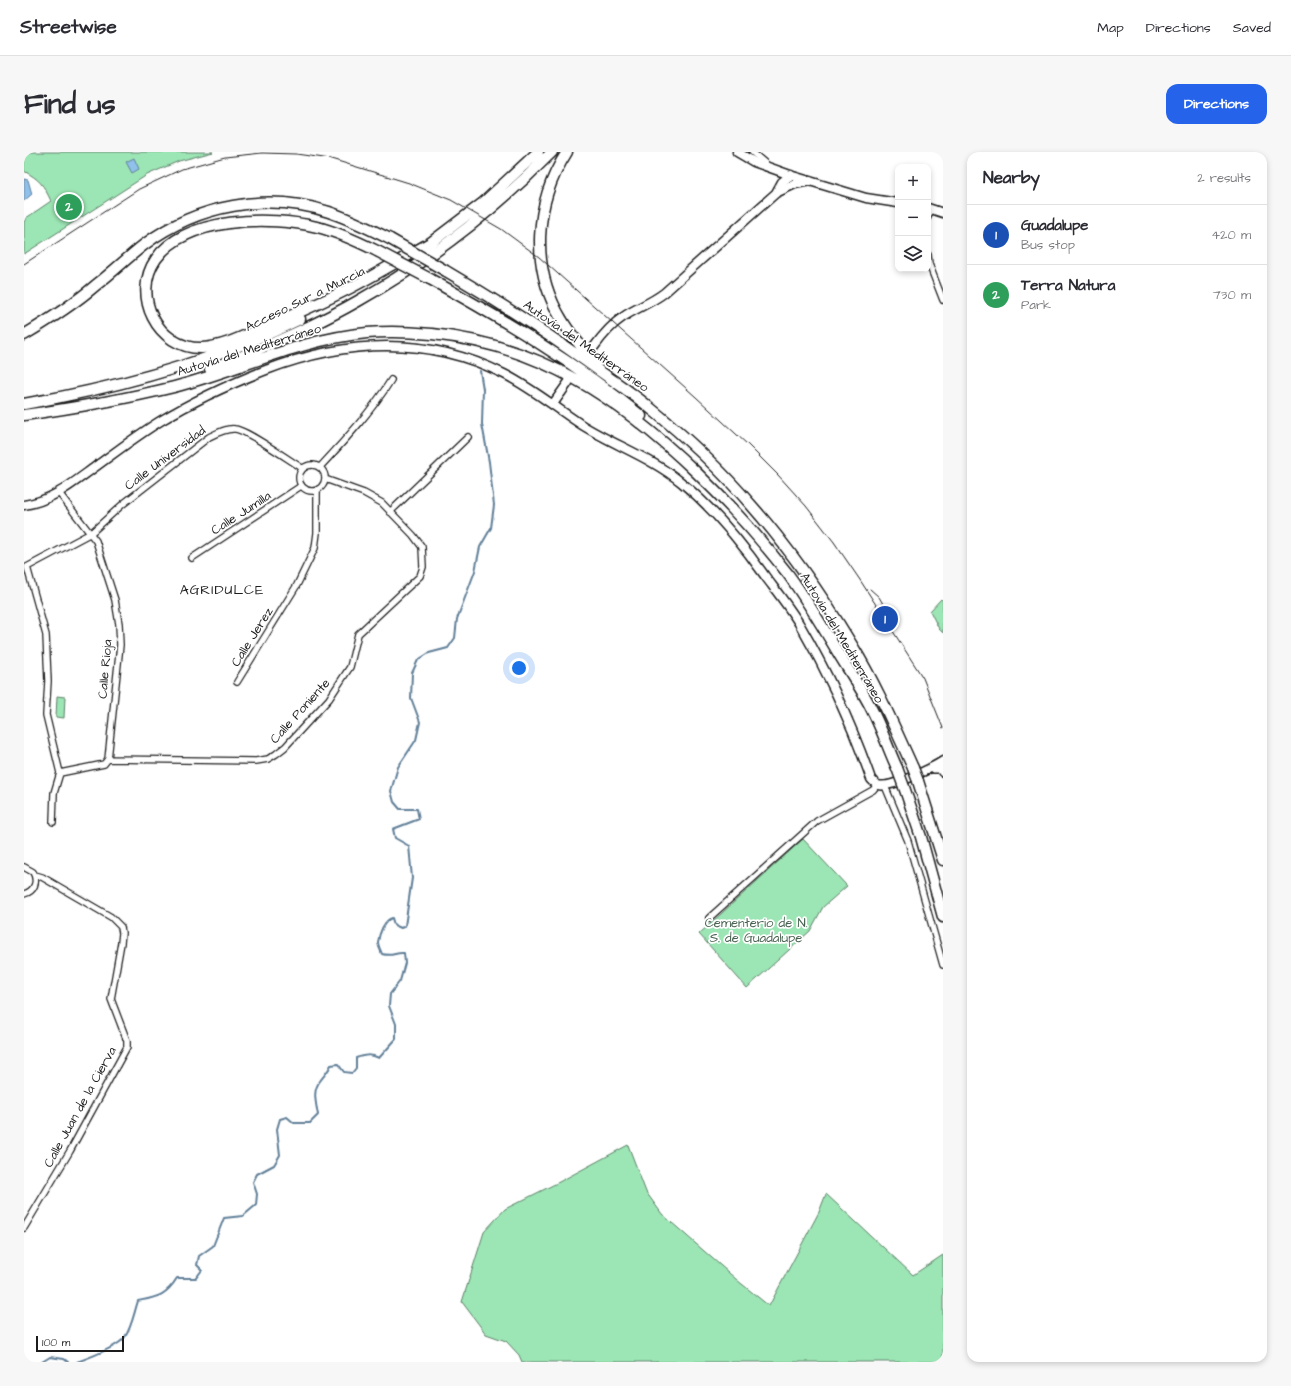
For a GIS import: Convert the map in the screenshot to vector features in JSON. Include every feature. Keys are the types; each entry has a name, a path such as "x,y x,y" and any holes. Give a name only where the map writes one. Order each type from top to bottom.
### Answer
{"highway":[{"name":"Acceso Sur a Murcia","path":"24,404 83,392 167,370 256,339 290,324 383,275 430,243 483,203 538,152"},
{"name":"Acceso Sur a Murcia","path":"130,396 188,378 240,358 295,334 358,301 404,273 459,234 502,199 552,152"},
{"path":"567,152 558,165 543,207 540,230 541,263 548,290 562,321 585,351 612,379"},
{"name":"Autovía del Mediterráneo","path":"24,335 81,297 135,252 160,234 189,218 216,209 244,204 289,204 329,212 348,219 390,240 446,271 513,311 612,379 648,406 718,469 752,506 791,553 853,646 885,705 918,781 943,860"},
{"path":"430,243 350,288 313,306 237,339 211,346 194,347 179,343 172,339 156,324 147,304 147,281 152,266 167,247 191,233 243,221 278,220 329,230 356,241 377,251 430,279 551,350 603,386 644,418 690,460 727,498 788,575"},
{"name":"Autovía del Mediterráneo","path":"24,415 60,410 174,387 295,347 336,337 369,332 414,332 461,337 495,345 536,359 558,370 594,390 667,445 751,530 788,575 820,623 871,708 904,787 921,837 943,917"}],"main road":[{"path":"933,768 940,768 943,772"}],"street":[{"path":"737,152 754,162 771,169 866,198 895,203"},
{"path":"752,152 777,176 778,190"},
{"path":"790,186 792,182 791,175"},
{"path":"594,347 613,325 628,314 653,301 664,293 778,190 785,179 791,175"},
{"path":"778,190 801,182 810,181"},
{"path":"931,211 943,213"},
{"path":"931,269 942,296"},
{"path":"24,505 34,504 59,493 161,420 196,401 230,384 269,369 322,353 355,347 400,346 462,356 505,374 603,438 644,458 680,481 714,512 743,546 799,622 833,686 865,761 871,779 881,785 908,841 943,965"},
{"path":"320,468 357,427 391,380"},
{"path":"553,404 568,383"},
{"name":"Calle Universidad","path":"60,774 46,715 48,681 46,635 27,567 90,533 123,504 209,437 220,432 236,429 246,433 302,468"},
{"path":"390,512 468,437"},
{"path":"309,464 313,464 320,468 325,475 321,488 311,491 306,490 301,486 298,477 302,468 309,464"},
{"name":"Calle Poniente","path":"108,759 256,761 268,759 285,748 329,699 350,666 358,634 420,576 424,567 422,547 413,535 382,503 364,493 325,479"},
{"name":"Calle Jumilla","path":"192,558 301,486"},
{"name":"Calle Jerez","path":"237,682 296,585 315,548 317,533 317,490"},
{"name":"Calle Rioja","path":"59,493 96,541 114,600 119,624 120,645 108,759"},
{"path":"53,822 54,793 60,774 104,764 108,759"},
{"path":"708,918 817,821 881,785 909,778 933,768 943,761"},
{"path":"24,867 29,869 35,875 35,884 33,888 30,892 24,894"},
{"name":"Calle Juan de la Cierva","path":"24,1228 70,1151 127,1047 127,1041 111,999 121,943 121,927 111,917 35,875"}],"green space":[{"path":"24,152 213,152 179,161 147,175 24,254 24,221 26,221 26,218 51,201 46,190 40,183 24,171"},
{"path":"941,599 943,601 943,633 939,629 930,611"},
{"path":"57,696 65,697 64,718 56,717"},
{"name":"Cementerio de N. S. de Guadalupe","path":"803,839 847,886 823,907 810,931 747,988 699,934"},
{"path":"628,1145 646,1192 662,1214 769,1306 819,1212 826,1194 913,1275 943,1255 943,1362 522,1362 519,1355 506,1341 486,1334 462,1302 484,1232 505,1209"}],"water":[{"path":"134,158 139,169 132,173 126,162"},
{"path":"24,179 28,180 32,194 24,201"}],"waterway":[{"path":"77,1362 103,1351 122,1340 125,1337 133,1319 138,1301 160,1295 169,1289 177,1278 196,1278 202,1270 197,1265 199,1256 213,1246 224,1218 243,1216 256,1205 257,1194 253,1182 257,1174 274,1165 280,1155 277,1129 280,1119 287,1117 294,1123 310,1123 318,1115 315,1097 316,1089 331,1065 338,1064 344,1072 352,1073 356,1068 356,1058 368,1055 379,1058 396,1039 396,1024 389,1006 390,994 400,981 405,963 404,953 389,955 382,954 378,942 382,928 389,919 392,918 394,925 401,928 405,926 412,878 409,846 395,838 393,829 419,819 417,809 400,809 394,802 391,791 398,767 416,740 420,722 411,698 412,673 418,660 429,653 448,648 455,638 457,619 475,571 480,547 491,528 494,505 489,462 482,424 483,389 480,371"},
{"path":"42,1362 50,1357 64,1359 68,1362"}],"tram line":[{"path":"24,264 139,189 182,169 225,157 262,153 296,154 331,159 409,183 451,200 501,229 539,257 696,397 778,475 806,506 834,542 860,580 923,678 943,728"},
{"path":"870,589 879,597 889,614"}],"place":[{"name":"Terra Natura","path":"69,207"},
{"name":"Guadalupe","path":"885,619"}],"district":[{"name":"AGRIDULCE","path":"222,590"}]}
